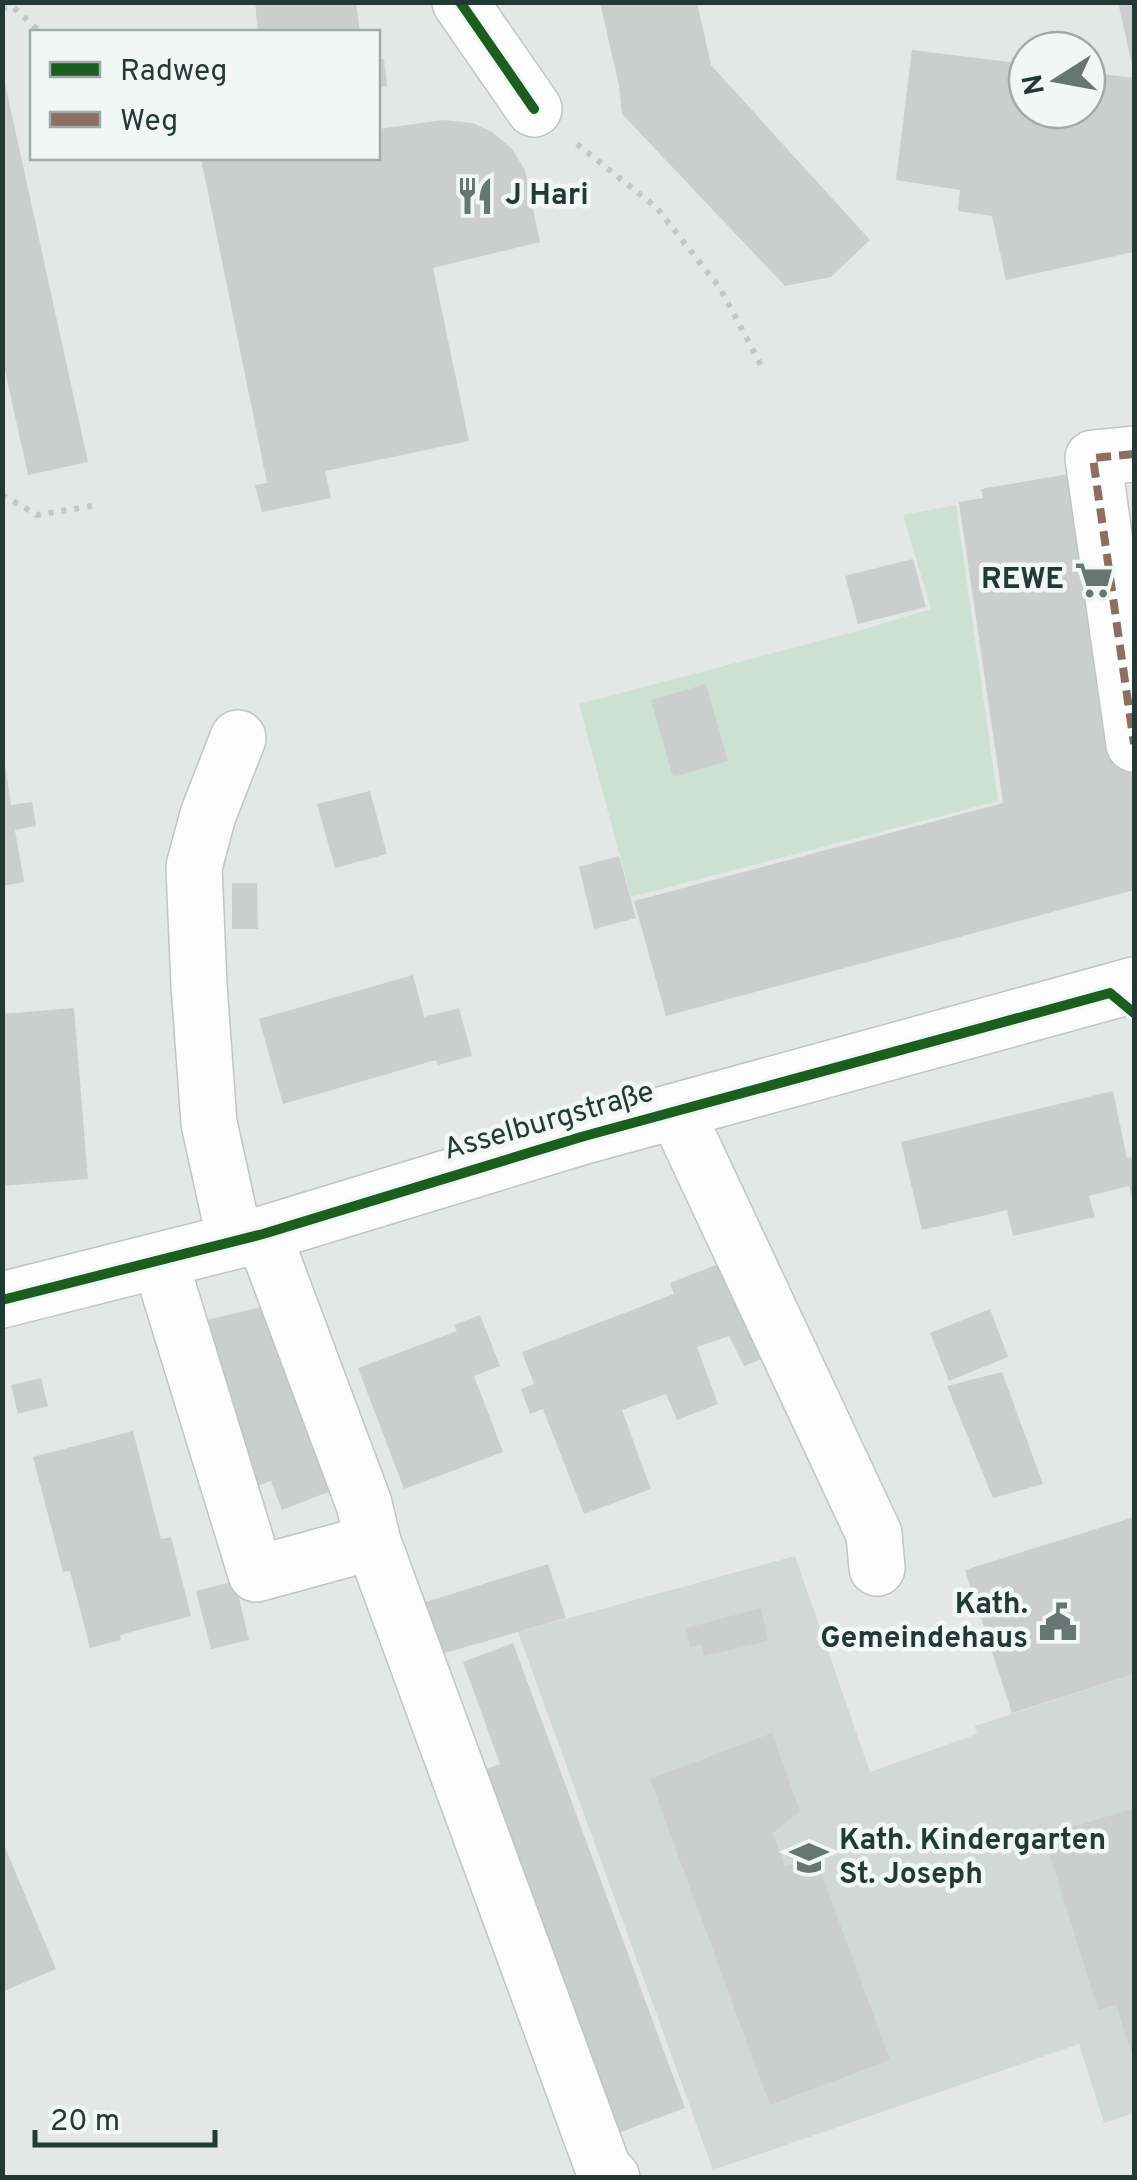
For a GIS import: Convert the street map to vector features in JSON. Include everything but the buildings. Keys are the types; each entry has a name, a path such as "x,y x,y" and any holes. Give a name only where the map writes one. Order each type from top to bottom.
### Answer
{"street":[{"path":"460,2 534,109"},
{"path":"1134,454 1093,458 1134,744"},
{"path":"238,738 208,815 194,867 209,1123 249,1238 364,1504 373,1542 603,2168 612,2178"},
{"name":"Asselburgstraße","path":"2,1300 249,1238 581,1137 1134,986"},
{"path":"676,1111 874,1534 877,1568"},
{"path":"160,1260 256,1574 373,1542"}],"path":[{"path":"2,8 12,6 38,30"},
{"path":"534,109 657,208 720,288 764,372"},
{"path":"2,495 37,515 98,506"}],"shaded area":[{"name":"Kath. Kindergarten St. Joseph","path":"795,1556 870,1772 977,1734 975,1726 1134,1674 1134,2113 1104,2123 1079,2044 713,2170 518,1632"}],"green space":[{"path":"956,505 998,801 631,897 579,704 931,609 903,515"}],"marked path":[{"path":"1134,454 1093,458 1134,744"}],"cycle path":[{"path":"460,2 534,109"},
{"path":"2,1300 263,1234 581,1137 1110,993 1134,1013"}],"place":[{"name":"J Hari","path":"475,196"},
{"name":"REWE","path":"1094,580"},
{"name":"Kath. Gemeindehaus","path":"1058,1622"},
{"name":"Kath. Kindergarten St. Joseph","path":"809,1858"}]}
